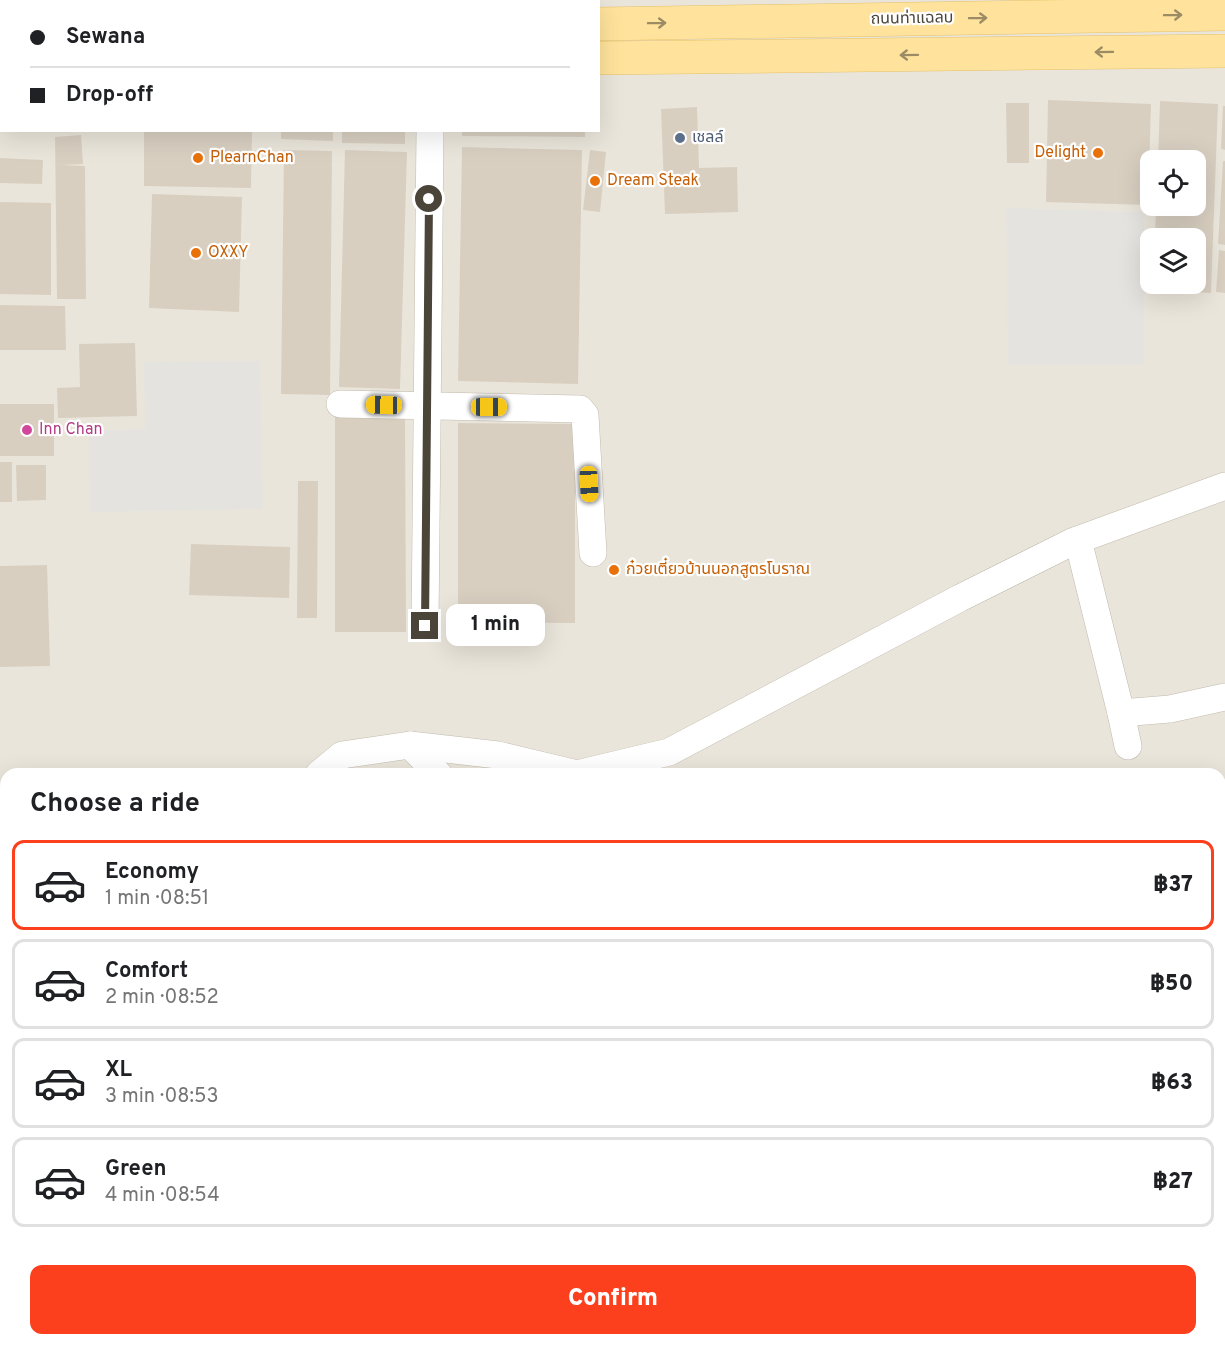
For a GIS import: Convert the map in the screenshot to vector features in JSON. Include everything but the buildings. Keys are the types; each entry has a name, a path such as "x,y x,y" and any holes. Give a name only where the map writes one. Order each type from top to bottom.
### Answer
{"main road":[{"name":"ถนนท่าแฉลบ","path":"600,24 1225,14"},
{"path":"600,58 1225,51"}],"street":[{"path":"425,626 430,132"},
{"path":"340,404 572,408 583,411 593,553"},
{"path":"602,768 669,752 960,598 1078,540 1225,486"},
{"path":"1078,540 1128,746"},
{"path":"1121,713 1170,708 1225,698"},
{"path":"326,768 342,755 410,745 498,755 552,768"},
{"path":"410,745 432,768"}],"shaded area":[{"path":"600,0 1225,0 1225,768 0,768 0,132 600,132"},
{"path":"1006,208 1140,212 1140,216 1144,216 1144,228 1140,228 1140,294 1144,294 1144,365 1008,365"},
{"path":"260,361 263,509 90,512 89,430 145,429 144,362"}],"place":[{"name":"เชลล์","path":"680,138"},
{"name":"Delight","path":"1098,153"},
{"name":"PlearnChan","path":"198,158"},
{"name":"Dream Steak","path":"595,181"},
{"name":"OXXY","path":"196,253"},
{"name":"Inn Chan","path":"27,430"},
{"name":"ก๋วยเตี๋ยวบ้านนอกสูตรโบราณ","path":"614,570"}],"route":[{"path":"425,626 429,199"}]}
